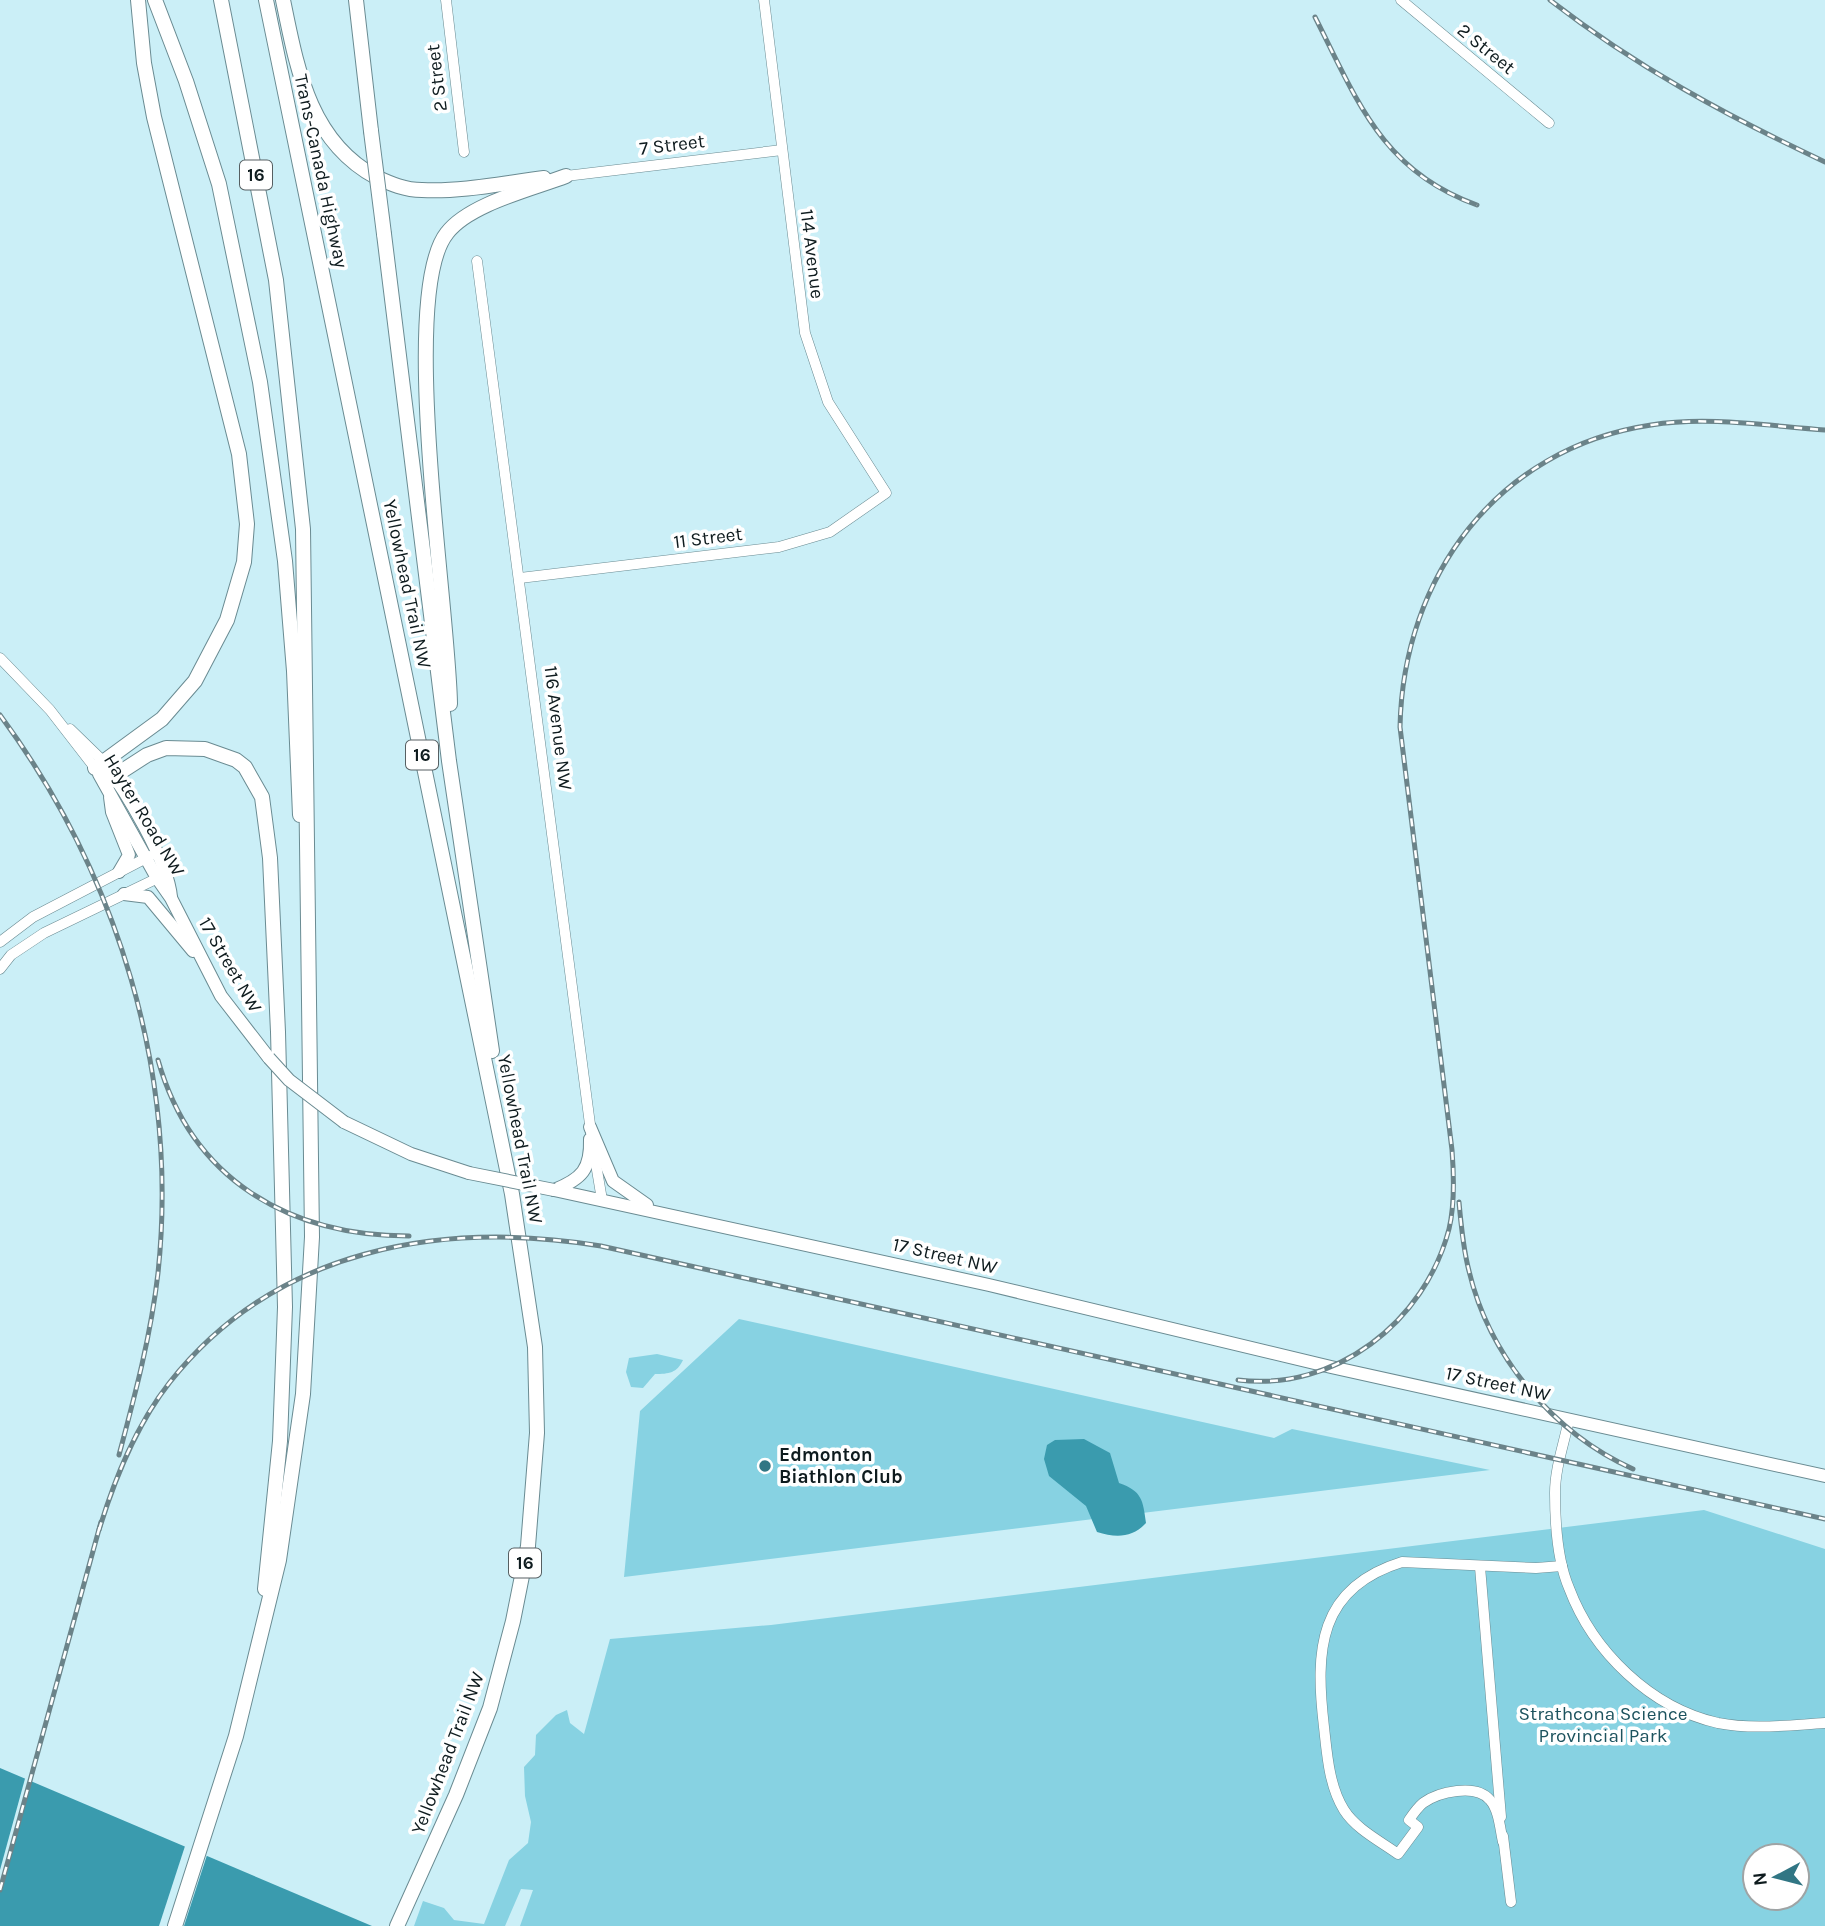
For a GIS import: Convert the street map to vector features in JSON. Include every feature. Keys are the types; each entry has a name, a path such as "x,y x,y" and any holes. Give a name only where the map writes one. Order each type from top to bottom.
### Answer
{"highway":[{"path":"99,765 162,719 195,681 217,642 238,591 247,524 239,454 150,96 138,0"},
{"path":"155,0 186,81 215,170 260,382 285,561 294,671 298,794 309,903"},
{"name":"16","path":"175,1926 236,1736 260,1645 290,1493 307,1341 312,1199 305,568 298,462 276,280 221,0"},
{"name":"Trans-Canada Highway","path":"266,0 339,350"},
{"path":"284,0 297,70 312,109 340,151 366,171 403,188 420,190 566,176"},
{"path":"346,0 363,70"},
{"path":"356,0 449,761 506,1160"},
{"path":"449,761 450,701 426,360 426,312 432,268 440,242 461,220 479,209 566,176"},
{"name":"Yellowhead Trail NW","path":"339,350 506,1160 524,1257 535,1347 534,1493 521,1587 500,1674 481,1733 397,1926"},
{"path":"110,783 146,755 166,748 205,749 236,760 245,767 262,797 270,858 278,1018 285,1307 280,1441 260,1645"}],"main road":[{"name":"Hayter Road NW","path":"99,765 152,855"},
{"path":"110,783 112,812 129,855 119,872"},
{"name":"17 Street NW","path":"152,855 171,898 232,1013 269,1058 289,1080 344,1122 411,1154 469,1172 658,1212 1788,1468 1825,1474"},
{"path":"124,894 148,897 205,965"},
{"path":"554,1190 569,1185 590,1161 590,1127"},
{"path":"590,1127 613,1181 623,1191 658,1212"}],"street":[{"name":"2 Street","path":"446,0 464,152"},
{"name":"114 Avenue","path":"764,0 799,296 815,370 847,435 886,493"},
{"name":"2 Street","path":"1401,0 1549,123"},
{"name":"7 Street","path":"566,176 782,150"},
{"name":"116 Avenue NW","path":"477,261 590,1127 602,1200"},
{"name":"11 Street","path":"520,578 790,545 830,532 886,493"},
{"path":"0,658 99,765"},
{"path":"0,942 33,917 152,855"},
{"path":"0,969 11,955 44,933 162,876"},
{"path":"1569,1419 1555,1492 1562,1566 1576,1606 1595,1636 1633,1679 1652,1695 1695,1716 1718,1723 1754,1727 1825,1723"},
{"path":"1503,1842 1491,1801 1484,1795 1470,1791 1452,1792 1424,1802 1409,1820 1418,1827 1398,1854 1359,1826 1342,1807 1328,1765 1321,1703 1321,1646 1329,1620 1350,1590 1367,1576 1402,1562 1480,1567 1562,1566"},
{"path":"1480,1567 1503,1842 1511,1902"}],"green space":[{"path":"739,1319 1274,1438 1292,1429 1490,1470 624,1577 640,1411"},
{"path":"657,1354 683,1360 672,1372 655,1374 643,1388 631,1387 626,1372 629,1358"},
{"name":"Strathcona Science Provincial Park","path":"1704,1510 1825,1549 1825,1926 520,1926 533,1890 521,1889 505,1926 414,1926 423,1901 444,1908 454,1920 484,1924 509,1860 528,1843 531,1822 525,1796 524,1767 535,1755 536,1735 556,1715 567,1710 570,1723 584,1734 610,1639 771,1625"}],"shaded area":[{"path":"1084,1439 1110,1453 1119,1483 1132,1489 1140,1497 1146,1523 1135,1532 1117,1536 1097,1532 1086,1506 1049,1476 1044,1459 1047,1445 1055,1440"},
{"path":"0,1768 372,1926 0,1926"}],"pier":[{"path":"26,1775 32,1778 0,1891 0,1870"},
{"path":"186,1843 208,1852 184,1926 159,1926"}],"railway":[{"path":"1550,0 1649,68 1753,127 1825,162"},
{"path":"1315,17 1360,104 1395,152 1418,173 1444,191 1477,205"},
{"path":"1238,1380 1274,1381 1309,1375 1341,1362 1371,1344 1397,1321 1420,1294 1437,1263 1449,1229 1454,1190 1452,1150 1400,727 1405,672 1419,620 1440,572 1469,528 1505,491 1547,461 1596,438 1651,425 1694,421 1825,430"},
{"path":"0,715 42,777 77,842 107,909 131,979 148,1051 159,1124 162,1198 158,1273 147,1342 119,1455"},
{"path":"158,1060 174,1102 195,1138 221,1168 251,1193 286,1212 324,1225 365,1233 409,1236"},
{"path":"1459,1202 1469,1271 1492,1333 1509,1362 1528,1388 1576,1435 1633,1469"},
{"path":"99,1530 112,1491 147,1416 170,1382 212,1337 260,1301 311,1273 365,1254 422,1242 481,1237 541,1239 601,1246 1825,1519"},
{"path":"0,1890 101,1522"}],"place":[{"name":"Edmonton Biathlon Club","path":"765,1466"}]}
